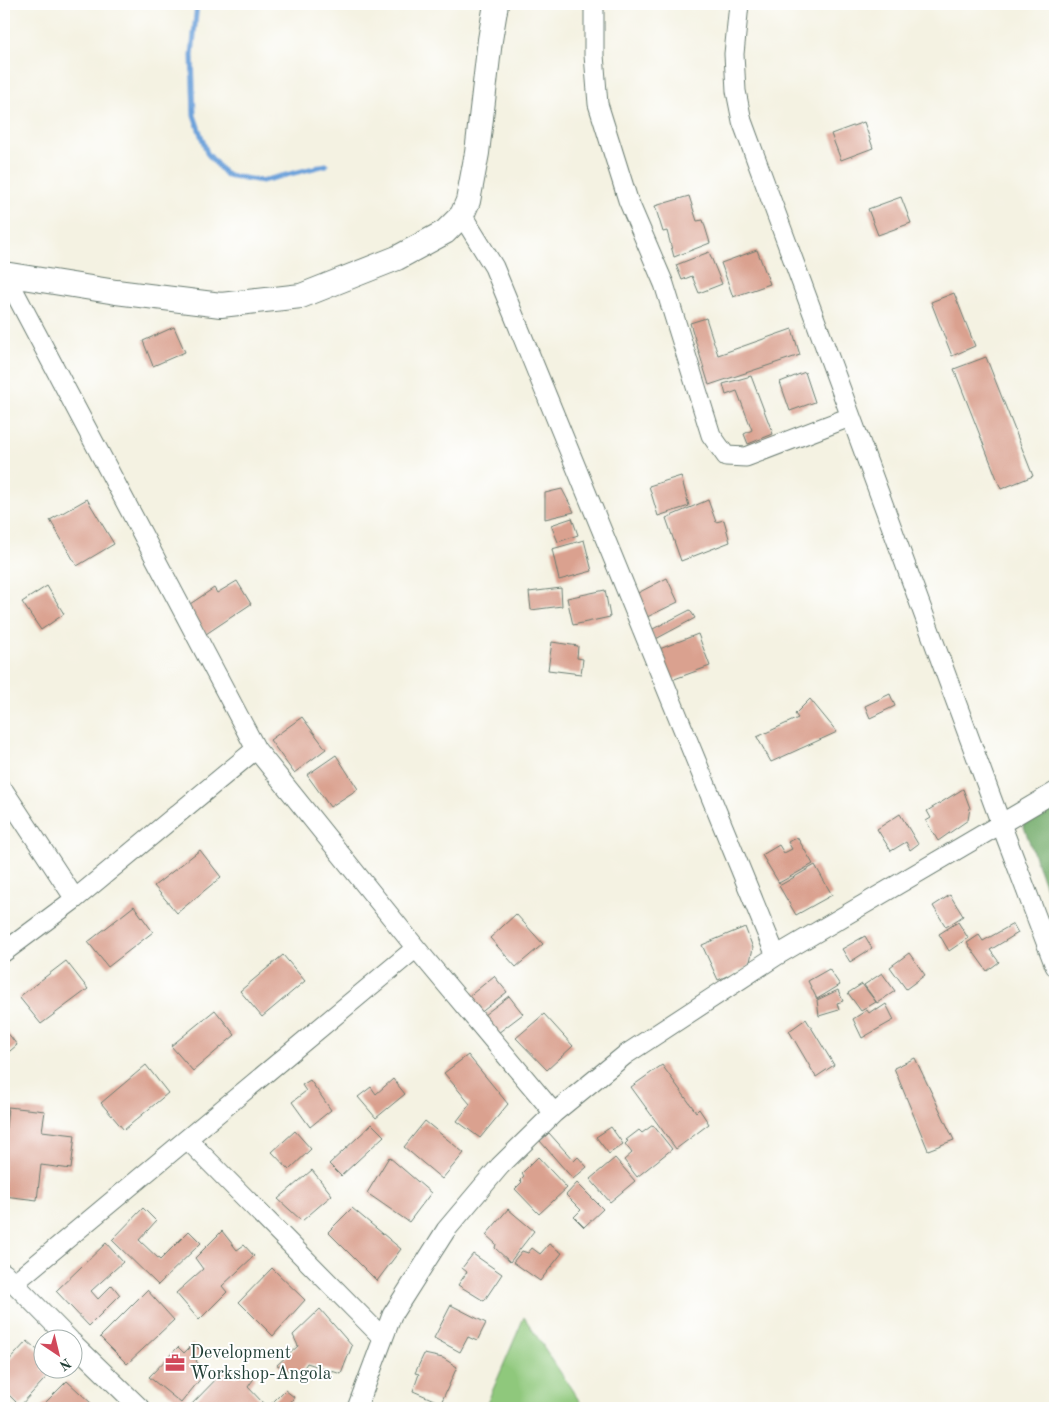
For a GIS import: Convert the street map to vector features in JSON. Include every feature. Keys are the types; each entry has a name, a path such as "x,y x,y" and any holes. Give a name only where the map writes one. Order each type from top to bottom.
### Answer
{"street":[{"path":"4,274 116,292 221,305 301,296 397,258 445,232 462,214 468,201 477,153 496,4"},
{"path":"594,4 598,104 628,200 664,284 711,435 726,456 746,457 850,417"},
{"path":"738,4 734,54 736,91 742,121 850,417 1055,966"},
{"path":"462,214 494,267 649,650 776,956"},
{"path":"4,274 256,749 416,948 554,1113"},
{"path":"4,952 75,899 256,749"},
{"path":"4,791 75,899"},
{"path":"357,1408 392,1315 446,1230 500,1166 554,1113 625,1055 776,956 1055,792"},
{"path":"60,1330 9,1278 187,1139 416,948"},
{"path":"187,1139 384,1338"},
{"path":"82,1352 140,1408"}],"green space":[{"path":"1055,792 1055,913 1019,813"},
{"path":"524,1317 584,1408 485,1408"}],"building":[{"path":"864,122 873,148 841,160 831,134"},
{"path":"689,196 697,221 703,220 710,243 674,257 667,231 663,232 655,206"},
{"path":"901,197 911,223 878,235 868,209"},
{"path":"757,250 770,284 733,297 721,263"},
{"path":"709,252 722,284 699,293 692,276 682,280 676,265"},
{"path":"954,293 975,346 952,356 931,302"},
{"path":"706,318 718,355 792,329 800,355 709,385 690,323"},
{"path":"174,327 185,352 153,366 143,341"},
{"path":"986,357 1033,476 1001,489 954,369"},
{"path":"805,372 815,402 790,411 780,382"},
{"path":"751,376 773,434 748,444 744,434 752,430 737,391 726,395 723,384"},
{"path":"681,476 689,506 658,516 649,486"},
{"path":"562,489 574,512 545,519 545,493"},
{"path":"87,499 114,544 77,566 50,520"},
{"path":"708,500 716,522 724,520 730,542 681,561 666,518"},
{"path":"572,518 578,535 558,542 551,525"},
{"path":"584,540 592,571 559,580 552,549"},
{"path":"667,578 678,602 643,619 634,595"},
{"path":"237,581 251,604 206,634 187,606 214,588 217,593"},
{"path":"47,586 64,614 41,630 22,602"},
{"path":"561,588 562,606 531,610 529,592"},
{"path":"605,590 610,617 573,625 567,598"},
{"path":"690,610 695,618 654,640 649,631"},
{"path":"698,634 710,666 669,681 657,650"},
{"path":"552,642 578,646 577,658 583,659 581,674 548,670"},
{"path":"890,694 895,706 870,718 865,706"},
{"path":"810,699 837,732 771,762 757,737 798,718 795,714"},
{"path":"302,717 326,749 294,773 270,740"},
{"path":"336,755 358,789 330,807 307,775"},
{"path":"963,789 970,808 968,820 938,841 926,821 931,818 927,811"},
{"path":"900,814 918,844 910,850 906,842 891,851 877,829"},
{"path":"797,837 813,864 779,883 762,855 779,845 784,853 792,849 788,842"},
{"path":"200,850 221,877 177,913 154,886"},
{"path":"815,865 832,895 796,915 779,886"},
{"path":"950,895 963,916 946,927 933,906"},
{"path":"134,906 153,932 108,967 88,942"},
{"path":"516,914 543,944 516,967 490,938"},
{"path":"958,922 968,938 949,951 939,934"},
{"path":"1013,924 1018,933 990,950 999,962 987,971 967,943 979,935 983,941"},
{"path":"745,927 753,948 749,966 718,980 702,945"},
{"path":"865,936 872,948 850,962 842,949"},
{"path":"909,953 925,975 906,989 890,967"},
{"path":"283,955 305,981 262,1017 240,991"},
{"path":"66,961 88,989 41,1024 19,997"},
{"path":"829,969 840,985 817,999 808,981"},
{"path":"882,973 895,991 877,1003 864,985"},
{"path":"494,976 507,992 479,1014 467,998"},
{"path":"862,984 876,1002 861,1011 848,993"},
{"path":"838,990 843,1001 837,1003 839,1010 819,1016 817,1000"},
{"path":"509,996 523,1014 498,1033 484,1015"},
{"path":"886,1004 894,1020 862,1038 853,1019 867,1010 869,1013"},
{"path":"215,1010 235,1035 193,1071 171,1046"},
{"path":"544,1014 573,1046 547,1070 516,1038"},
{"path":"806,1019 834,1065 816,1077 789,1031"},
{"path":"4,1028 17,1045 4,1056"},
{"path":"468,1055 508,1104 480,1138 457,1121 470,1104 444,1073"},
{"path":"915,1058 954,1140 928,1150 894,1068"},
{"path":"146,1065 168,1093 124,1130 101,1103"},
{"path":"662,1065 696,1112 699,1109 709,1124 676,1149 631,1087"},
{"path":"393,1079 405,1094 376,1118 358,1097 371,1087 376,1094"},
{"path":"310,1080 331,1110 310,1127 292,1102 306,1091 302,1085"},
{"path":"8,1107 45,1111 42,1131 75,1135 71,1169 41,1165 37,1200 4,1196 4,1148"},
{"path":"425,1121 464,1153 442,1179 404,1147"},
{"path":"372,1124 384,1136 341,1176 329,1164"},
{"path":"653,1125 672,1149 637,1177 624,1160 632,1153 625,1144 628,1141 626,1140 639,1130 642,1133"},
{"path":"611,1127 623,1144 609,1154 596,1137"},
{"path":"295,1131 311,1149 289,1170 272,1152"},
{"path":"549,1133 574,1161 578,1157 587,1167 573,1179 540,1141"},
{"path":"389,1157 431,1193 409,1222 367,1193"},
{"path":"538,1157 567,1188 539,1214 515,1189 522,1182 520,1180 524,1176 522,1173"},
{"path":"615,1158 635,1181 610,1202 590,1179"},
{"path":"312,1170 332,1195 302,1221 278,1199"},
{"path":"577,1183 603,1209 584,1227 574,1217 581,1210 566,1195"},
{"path":"143,1208 156,1221 139,1240 160,1260 189,1231 201,1243 158,1285 112,1240"},
{"path":"352,1208 401,1249 377,1281 328,1232"},
{"path":"508,1209 534,1231 510,1262 495,1248 496,1244 486,1235"},
{"path":"222,1231 237,1250 244,1245 254,1256 222,1286 227,1292 199,1320 176,1293 203,1269 195,1258"},
{"path":"106,1243 123,1262 91,1291 98,1299 112,1285 120,1295 89,1326 56,1291"},
{"path":"549,1244 562,1253 540,1281 513,1262 522,1251 528,1253 532,1248 540,1254"},
{"path":"473,1254 502,1274 484,1301 458,1285 467,1272 462,1268"},
{"path":"272,1268 305,1300 273,1336 239,1302"},
{"path":"147,1290 174,1320 127,1364 100,1337"},
{"path":"451,1305 486,1323 477,1341 468,1337 460,1352 434,1338"},
{"path":"320,1309 352,1346 341,1374 307,1363 299,1375 277,1365 298,1346 293,1335"},
{"path":"27,1341 32,1345 32,1380 44,1380 20,1406 4,1390 4,1366"},
{"path":"193,1344 203,1352 196,1361 206,1372 181,1403 149,1377 178,1347 184,1353"},
{"path":"424,1354 443,1358 457,1367 441,1403 413,1391 419,1374 415,1373"},
{"path":"245,1368 255,1377 248,1387 263,1403 258,1408 188,1408 226,1369 236,1377"},
{"path":"67,1381 92,1404 88,1408 40,1408"},
{"path":"285,1390 294,1397 289,1408 267,1408"}],"waterway":[{"path":"197,4 192,55 194,115 207,153 226,175 262,181 326,165"}],"place":[{"name":"Development Workshop-Angola","path":"175,1363"}]}
